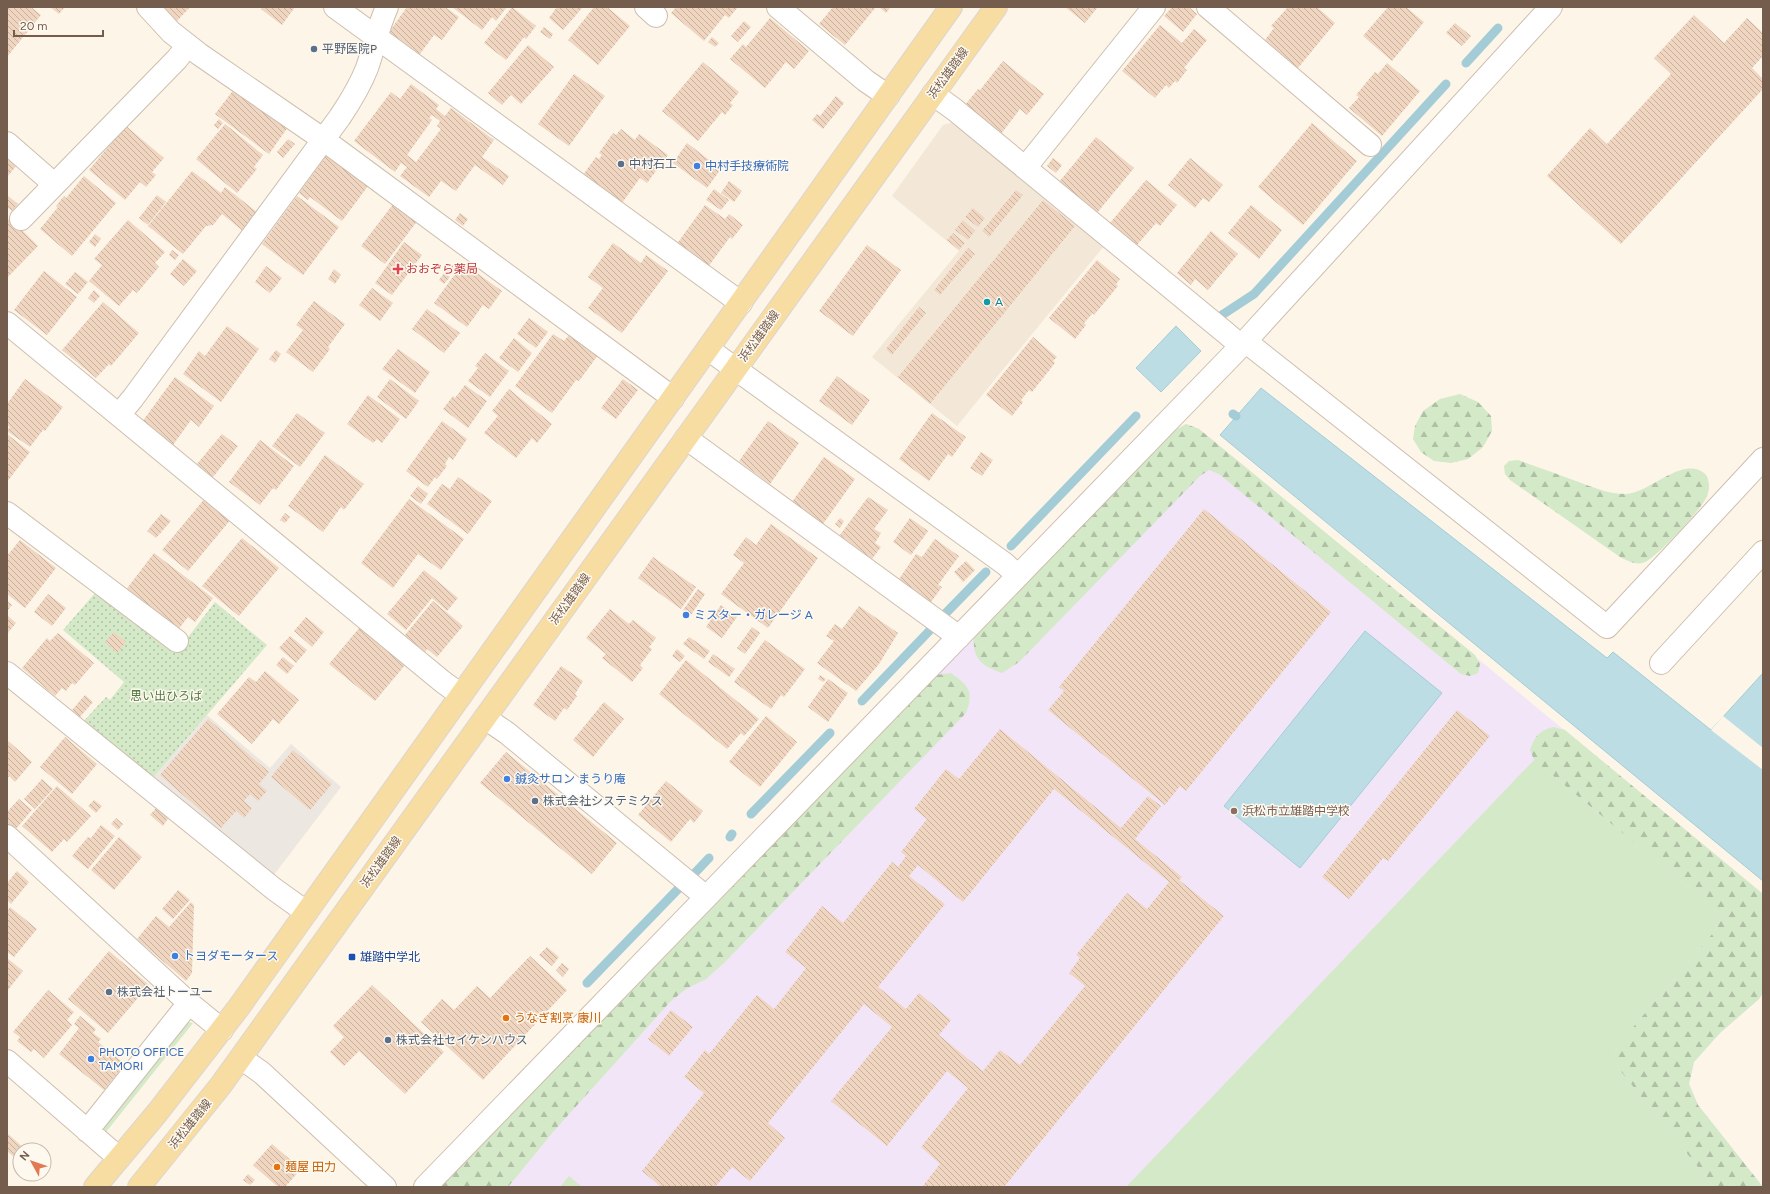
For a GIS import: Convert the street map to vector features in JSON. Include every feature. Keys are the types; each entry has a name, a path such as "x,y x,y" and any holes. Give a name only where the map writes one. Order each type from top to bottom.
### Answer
{"main road":[{"path":"95,1187 158,1113 222,1030 951,7"},
{"name":"浜松雄踏線","path":"139,1187 241,1058 996,7"}],"street":[{"path":"148,7 187,46 324,140 673,398"},
{"path":"335,7 741,303"},
{"path":"119,415 324,140 355,94 367,68 387,7"},
{"path":"778,7 866,81 888,96"},
{"path":"1025,168 1154,7"},
{"path":"1208,7 1370,145"},
{"path":"425,1187 1243,344 1551,7"},
{"path":"21,219 177,59 187,46"},
{"path":"933,94 955,110 1226,332 1607,627 1763,459"},
{"path":"7,143 54,184"},
{"path":"7,323 443,682 461,695"},
{"path":"708,349 1005,564 1018,576"},
{"path":"686,438 959,637"},
{"path":"7,512 177,641"},
{"path":"1661,663 1763,552"},
{"path":"7,673 268,884 306,912"},
{"path":"485,718 507,733 706,898"},
{"path":"7,836 189,1003 222,1030"},
{"path":"87,1131 189,1003"},
{"path":"241,1058 262,1073 385,1187"},
{"path":"7,1061 119,1158"}],"shaded area":[{"path":"953,122 1104,246 957,426 872,357 959,251 892,196 943,125"},
{"name":"浜松市立雄踏中学校","path":"1186,424 1199,429 1763,894 1763,993 1759,999 1720,1033 1694,1062 1689,1084 1698,1105 1763,1187 441,1187 974,636"},
{"path":"207,715 270,768 291,744 341,787 273,876 152,779"}],"green space":[{"path":"1460,394 1478,402 1491,416 1492,431 1483,447 1468,459 1451,463 1434,461 1421,452 1413,439 1415,426 1423,411 1440,399"},
{"path":"1186,424 1199,429 1475,655 1480,664 1478,673 1470,676 1461,674 1219,474 1209,470 1200,476 1019,662 1002,673 989,668 984,664 977,656 974,636 1172,432"},
{"path":"1518,460 1599,489 1619,494 1635,492 1676,472 1686,469 1695,469 1706,475 1709,490 1704,502 1689,521 1669,542 1645,562 1635,563 1620,557 1510,480 1505,474 1504,466 1509,461"},
{"name":"思い出ひろば","path":"96,592 176,653 215,602 267,645 152,779 82,723 106,697 110,700 124,682 63,630"},
{"path":"951,673 966,686 970,694 966,713 724,963 706,979 686,989 670,1002 553,1132 508,1187 441,1187 937,675"},
{"path":"1553,727 1565,730 1763,894 1763,993 1759,999 1720,1033 1694,1062 1689,1084 1698,1105 1763,1187 1714,1187 1619,1069 1613,1057 1618,1045 1713,933 1721,919 1710,905 1534,760 1530,750 1534,741 1541,732"},
{"path":"1534,760 1710,905 1721,919 1713,933 1618,1045 1613,1057 1619,1069 1714,1187 1126,1187"},
{"path":"187,1022 193,1023 102,1137 101,1128"},
{"path":"569,1176 582,1187 560,1187"}],"water":[{"path":"1176,326 1201,351 1161,392 1136,368"},
{"path":"1261,388 1607,658 1613,652 1711,730 1763,673 1763,881 1220,435"},
{"path":"1365,631 1442,693 1300,868 1224,806"}],"pier":[{"path":"1723,716 1763,748 1763,770 1711,730"}],"building":[{"path":"7,7 31,7 41,15 7,57"},
{"path":"50,7 65,7 59,14"},
{"path":"163,7 190,7 177,21"},
{"path":"262,7 295,7 282,25 261,9"},
{"path":"407,7 445,7 459,17 442,40 434,35 420,54 389,32"},
{"path":"452,7 507,7 496,21 492,17 482,30"},
{"path":"512,7 536,26 526,39 524,37 506,60 484,43"},
{"path":"557,7 583,7 563,30 549,18"},
{"path":"594,7 607,7 630,26 598,65 568,40"},
{"path":"676,7 738,7 729,18 725,15 704,41 671,13"},
{"path":"833,7 876,7 845,45 819,24"},
{"path":"879,7 891,7 886,13"},
{"path":"1065,7 1098,7 1085,23"},
{"path":"1172,7 1189,7 1197,14 1183,32 1164,16"},
{"path":"1288,7 1317,7 1335,23 1298,68 1265,40 1274,28 1271,26"},
{"path":"1388,7 1406,7 1424,22 1392,61 1363,36"},
{"path":"1694,15 1724,43 1747,18 1763,33 1763,56 1752,68 1763,79 1763,89 1621,244 1547,176 1590,128 1607,144 1671,74 1654,58"},
{"path":"770,18 809,51 794,69 786,62 765,88 730,59 743,44 746,47"},
{"path":"744,21 751,27 738,42 731,36"},
{"path":"1455,23 1471,36 1462,46 1446,33"},
{"path":"1160,25 1182,43 1194,29 1207,40 1184,68 1187,70 1177,83 1175,81 1169,88 1166,85 1155,98 1122,71"},
{"path":"544,27 553,34 550,39 540,32"},
{"path":"712,37 719,43 715,47 708,42"},
{"path":"528,45 554,67 521,104 511,95 502,105 488,93"},
{"path":"1003,61 1044,94 1027,115 1020,109 1001,134 965,105 978,89 980,90"},
{"path":"703,62 739,92 730,103 733,105 725,115 722,112 698,141 662,111"},
{"path":"1387,63 1420,91 1382,136 1349,108 1359,97 1356,95 1375,72 1378,74"},
{"path":"574,74 605,96 569,146 538,124"},
{"path":"411,84 439,105 436,109 445,116 451,108 494,140 482,157 509,176 503,185 475,165 456,191 441,181 429,197 400,176 407,167 401,163 395,172 354,141 391,92 400,99","holes":["432,115 440,121 437,126 441,129 416,162 407,155 432,120 429,118"]},
{"path":"235,88 288,127 269,154 215,114"},
{"path":"836,96 844,103 823,129 812,120 817,114 820,116"},
{"path":"219,119 223,123 218,129 214,125"},
{"path":"1312,123 1357,161 1303,225 1258,187"},
{"path":"225,124 263,155 254,167 257,169 237,193 196,159"},
{"path":"126,126 164,158 152,172 156,175 146,187 140,182 125,200 89,170"},
{"path":"621,129 635,140 639,134 668,155 647,183 640,178 622,203 583,175 596,157 599,159 602,155 599,153 613,133 616,135"},
{"path":"1096,137 1134,168 1097,213 1059,182"},
{"path":"288,139 295,144 283,158 277,152"},
{"path":"687,143 721,169 707,188 673,163"},
{"path":"7,155 18,164 7,177"},
{"path":"326,156 368,186 342,221 310,197 308,200 299,193"},
{"path":"1053,158 1062,165 1056,173 1047,166"},
{"path":"1190,158 1223,185 1209,202 1203,198 1195,208 1168,185"},
{"path":"192,171 221,193 225,187 257,212 243,231 222,214 213,225 206,226 183,254 148,226"},
{"path":"84,176 116,203 72,256 40,229 58,207 56,206 64,196 66,198"},
{"path":"1146,180 1177,205 1160,226 1156,223 1137,245 1110,223"},
{"path":"729,181 742,191 734,202 721,193"},
{"path":"714,189 729,200 721,210 706,200"},
{"path":"1016,190 1023,195 989,237 982,231"},
{"path":"7,195 18,204 12,211 7,207"},
{"path":"157,195 166,202 148,225 139,218"},
{"path":"297,196 339,227 303,275 262,244"},
{"name":"A","path":"1043,200 1075,226 930,404 898,377"},
{"path":"394,203 418,220 385,264 361,246"},
{"path":"705,205 725,219 729,214 743,225 732,239 730,237 708,267 676,245"},
{"path":"1251,205 1282,230 1259,259 1228,233"},
{"path":"973,208 985,218 978,227 965,217"},
{"path":"460,213 468,219 463,226 455,220"},
{"path":"10,218 38,246 7,278 7,221"},
{"path":"128,220 165,252 155,263 159,267 137,293 133,290 119,306 89,281 102,265 94,259"},
{"path":"963,220 975,231 968,240 955,230"},
{"path":"1211,231 1238,254 1208,290 1195,279 1191,285 1177,273"},
{"path":"953,233 965,243 959,250 947,240"},
{"path":"95,234 101,239 95,247 89,242"},
{"path":"404,242 422,255 392,295 375,283"},
{"path":"613,243 641,263 646,255 668,271 622,333 588,308 603,288 588,277"},
{"path":"867,245 901,270 853,336 819,311"},
{"path":"968,248 975,254 940,295 934,290"},
{"path":"172,250 179,255 175,260 169,255"},
{"path":"183,259 197,271 184,286 170,274"},
{"path":"1097,260 1120,279 1116,284 1118,286 1094,315 1093,313 1084,323 1086,325 1075,339 1049,318"},
{"path":"463,263 502,291 489,309 483,305 467,327 434,303"},
{"path":"451,264 454,266 449,274 445,271"},
{"path":"266,266 282,278 270,293 255,282"},
{"path":"334,269 341,275 335,284 328,279"},
{"path":"44,271 77,297 47,335 14,310"},
{"path":"75,272 88,282 78,294 65,284"},
{"path":"444,273 450,277 444,284 439,280"},
{"path":"372,288 393,303 380,321 359,305"},
{"path":"94,290 100,296 94,303 88,298"},
{"path":"314,301 345,324 328,347 330,349 313,372 286,352 303,330 296,325"},
{"path":"103,302 139,333 111,366 109,364 96,378 62,350"},
{"path":"919,307 926,313 892,355 886,349"},
{"path":"427,309 460,333 444,353 412,329"},
{"path":"529,318 548,332 536,348 517,334"},
{"path":"227,326 259,349 221,402 183,374 199,351 205,356"},
{"path":"553,334 564,341 570,334 598,355 579,381 576,380 552,413 515,386"},
{"path":"1033,337 1057,357 1053,361 1055,363 1032,392 1029,390 1021,400 1023,402 1012,416 986,395"},
{"path":"514,338 532,353 518,372 499,358"},
{"path":"398,349 430,372 415,393 382,369"},
{"path":"276,350 281,354 275,363 269,359"},
{"path":"485,353 509,371 490,397 468,381 478,368 475,366"},
{"path":"837,376 870,400 852,425 819,401"},
{"path":"175,377 214,406 199,427 191,420 173,445 142,422"},
{"path":"25,379 63,407 45,431 43,430 30,447 7,431 10,427 7,425 7,404"},
{"path":"390,379 419,401 406,419 377,397"},
{"path":"623,379 638,390 616,419 601,408"},
{"path":"465,385 487,401 468,428 443,409 453,396 455,398"},
{"path":"509,389 552,424 537,443 532,438 516,458 484,433 498,416 492,411"},
{"path":"368,395 400,419 382,443 377,439 373,443 347,424"},
{"path":"297,413 325,433 300,467 272,446"},
{"path":"932,413 966,437 952,457 948,454 929,481 899,459"},
{"path":"442,421 467,439 453,460 449,457 445,464 447,466 437,479 435,477 428,487 406,471"},
{"path":"768,421 799,443 770,484 739,461"},
{"path":"7,434 30,452 7,482"},
{"path":"222,434 238,446 213,477 197,464"},
{"path":"260,440 294,466 276,490 273,488 260,505 229,482"},
{"path":"981,452 993,460 982,476 970,468"},
{"path":"325,455 364,484 344,510 341,507 323,532 288,506"},
{"path":"824,457 855,479 823,524 792,502"},
{"path":"458,477 492,501 468,534 427,504 442,484 450,489"},
{"path":"418,486 428,494 421,504 410,496"},
{"path":"206,497 232,518 188,571 162,550"},
{"path":"868,497 888,510 874,529 881,533 875,543 881,547 872,559 840,535"},
{"path":"409,499 464,539 441,570 418,554 393,588 361,563"},
{"path":"1204,509 1331,612 1186,791 1180,786 1165,805 1048,710 1064,691 1059,687"},
{"path":"285,513 290,517 285,523 280,520"},
{"path":"161,514 171,521 156,538 147,531"},
{"path":"840,518 844,521 840,528 835,524"},
{"path":"910,518 928,531 911,555 893,542"},
{"path":"771,524 818,558 768,628 721,594 744,563 733,555 746,537 756,545"},
{"path":"242,538 279,568 239,616 202,586"},
{"path":"935,539 959,556 938,585 942,587 931,602 899,579 916,554 922,557"},
{"path":"20,540 56,568 25,608 7,594 7,556"},
{"path":"154,553 213,598 195,622 188,617 177,631 125,591"},
{"path":"653,557 696,587 681,609 638,578"},
{"path":"966,561 975,570 963,582 954,572"},
{"path":"424,570 458,598 447,611 432,598 406,630 387,614"},
{"path":"698,589 705,594 691,615 683,610"},
{"path":"48,594 66,608 52,626 34,612"},
{"path":"7,601 12,605 7,611"},
{"path":"433,601 463,626 437,657 427,649 425,652 405,635"},
{"path":"721,605 737,617 722,638 706,627"},
{"path":"859,606 898,633 879,664 856,691 817,663 834,641 826,636 835,624 842,629"},
{"path":"610,609 629,624 633,620 656,638 649,647 652,649 640,665 643,668 632,682 602,658 606,654 586,638"},
{"path":"7,615 16,623 7,634"},
{"path":"306,617 324,632 312,647 294,631"},
{"path":"360,627 406,664 375,701 329,664"},
{"path":"752,627 760,633 745,654 737,648"},
{"path":"114,632 126,642 117,653 105,642"},
{"path":"58,633 94,663 75,685 72,683 66,691 62,688 55,696 22,668 47,638 50,641"},
{"path":"290,636 307,650 296,663 279,648"},
{"path":"689,637 710,651 704,659 683,644"},
{"path":"765,640 805,669 784,697 781,695 771,709 734,682"},
{"path":"677,649 685,656 680,662 672,656"},
{"path":"713,654 735,669 729,677 708,662"},
{"path":"283,657 294,666 287,674 276,665"},
{"path":"686,660 759,719 744,736 741,733 727,749 659,694"},
{"path":"561,666 583,681 575,694 577,696 567,710 564,708 555,721 533,705"},
{"path":"265,671 299,700 279,724 273,719 252,744 217,714 249,677 256,682"},
{"path":"820,675 826,679 823,682 818,679"},
{"path":"828,679 848,693 828,722 808,707"},
{"path":"85,695 93,702 80,717 72,710"},
{"path":"604,702 624,719 593,757 573,740"},
{"path":"1457,710 1490,736 1388,861 1383,858 1349,899 1322,877"},
{"path":"766,716 797,742 760,787 729,762"},
{"path":"208,719 269,772 259,784 267,791 258,801 250,794 244,801 252,808 244,818 236,811 221,828 160,775"},
{"path":"1000,729 1121,828 1148,796 1161,806 1135,839 1182,877 1179,880 1224,916 1004,1187 922,1187 940,1164 921,1147 968,1088 947,1071 887,1146 831,1101 892,1027 864,1004 768,1123 785,1138 750,1181 732,1167 715,1187 661,1187 642,1171 704,1093 684,1077 705,1050 709,1054 757,995 774,1009 806,968 785,952 822,906 843,923 892,862 898,867 906,856 901,852 927,819 914,809 946,769 959,779","holes":["1054,789 1169,882 1147,909 1127,893 1076,955 1080,958 1069,973 1085,986 1020,1065 1000,1050 983,1071 939,1035 951,1020 919,993 906,1009 878,987 945,904 909,876 918,865 963,902"]},
{"path":"65,737 97,764 72,794 40,767"},
{"path":"7,740 32,762 15,782 9,776 7,779"},
{"path":"293,750 332,784 310,810 271,777"},
{"path":"506,752 617,843 592,874 480,783"},
{"path":"42,779 53,789 35,809 24,799"},
{"path":"666,781 703,811 694,823 690,819 671,842 638,815"},
{"path":"57,786 91,816 67,842 64,839 52,852 22,826"},
{"path":"19,799 32,810 15,830 7,824 7,812"},
{"path":"94,800 102,806 96,813 88,806"},
{"path":"157,807 169,817 163,826 150,815"},
{"path":"116,818 123,824 118,830 111,824"},
{"path":"101,825 115,836 88,869 72,856 88,837 91,838"},
{"path":"119,837 142,857 114,890 91,870"},
{"path":"17,871 29,882 11,904 7,900 7,883"},
{"path":"178,890 190,900 173,919 162,909"},
{"name":"トヨダモータース","path":"191,902 194,905 192,973 186,981 137,939 156,916 169,927"},
{"path":"10,907 37,929 14,957 7,952 7,911"},
{"path":"547,947 559,957 552,966 539,955"},
{"path":"109,951 149,985 108,1033 68,999"},
{"path":"530,956 567,990 483,1080 421,1022 442,999 454,1010 477,986 490,998"},
{"path":"7,958 23,971 8,990 7,989"},
{"path":"562,963 569,969 563,977 556,970"},
{"path":"372,985 444,1052 405,1094 359,1051 344,1066 330,1052 344,1037 333,1026"},
{"path":"48,990 74,1012 67,1020 72,1025 44,1058 34,1049 31,1052 17,1041 20,1037 13,1032"},
{"path":"671,1010 693,1027 669,1056 648,1039"},
{"path":"80,1016 96,1029 93,1033 101,1039 98,1042 125,1064 104,1090 59,1054 79,1028 74,1024"},
{"path":"7,1133 17,1142 12,1142 12,1155 7,1151"},
{"name":"麺屋 田力","path":"272,1144 301,1169 285,1187 278,1187 253,1165"},
{"path":"248,1174 255,1180 250,1185 243,1180"}],"waterway":[{"path":"1466,63 1498,28"},
{"path":"1222,315 1254,294 1446,84"},
{"path":"1011,546 1136,416"},
{"path":"943,616 986,572"},
{"path":"862,701 934,626"},
{"path":"751,814 830,733"},
{"path":"692,876 709,858"},
{"path":"587,983 682,885"}],"place":[{"name":"平野医院P","path":"314,49"},
{"name":"中村石工","path":"621,164"},
{"name":"中村手技療術院","path":"697,166"},
{"name":"おおぞら薬局","path":"398,269"},
{"name":"A","path":"987,302"},
{"name":"ミスター・ガレージ A","path":"686,615"},
{"name":"鍼灸サロン まうり庵","path":"507,779"},
{"name":"株式会社システミクス","path":"535,801"},
{"name":"浜松市立雄踏中学校","path":"1234,811"},
{"name":"トヨダモータース","path":"175,956"},
{"name":"雄踏中学北","path":"352,957"},
{"name":"株式会社トーユー","path":"109,992"},
{"name":"うなぎ割烹 康川","path":"506,1018"},
{"name":"株式会社セイケンハウス","path":"388,1040"},
{"name":"PHOTO OFFICE TAMORI","path":"91,1059"},
{"name":"麺屋 田力","path":"277,1167"}]}
